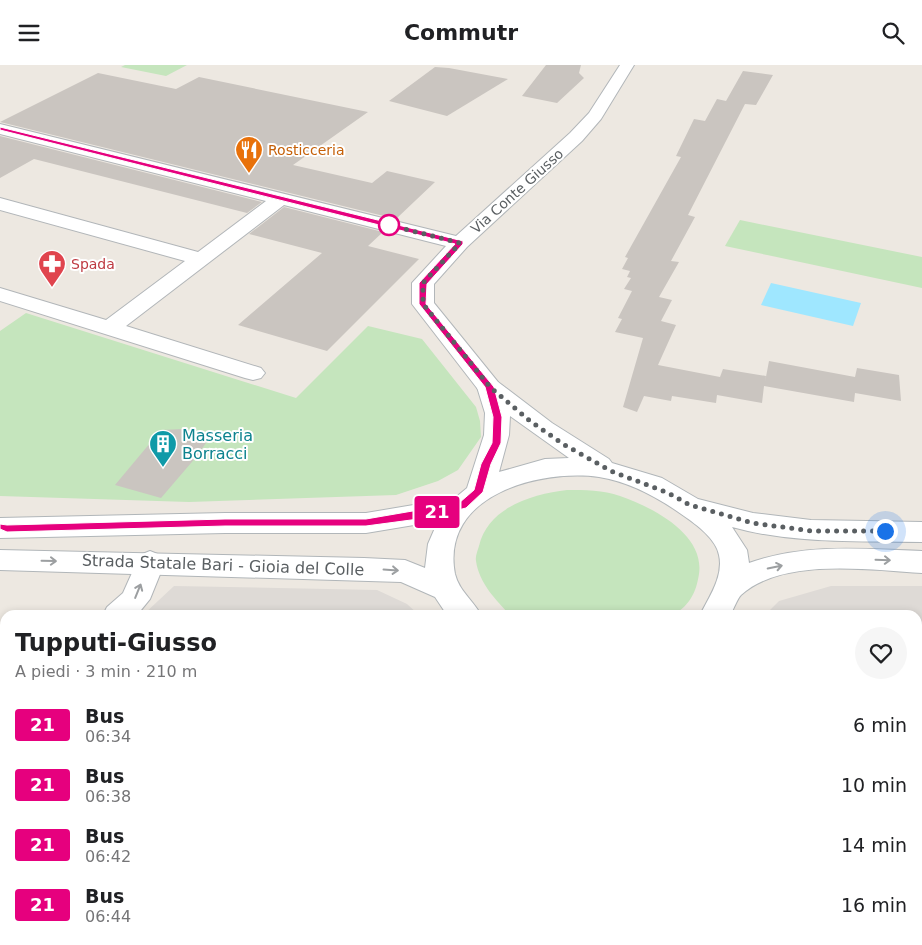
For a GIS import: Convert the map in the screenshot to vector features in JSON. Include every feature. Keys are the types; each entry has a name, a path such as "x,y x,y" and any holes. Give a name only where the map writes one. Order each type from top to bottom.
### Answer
{"street":[{"name":"Via Conte Giusso","path":"490,387 423,304 423,283 460,243 576,137 595,116 627,65"},
{"path":"0,129 460,243"},
{"path":"109,328 282,198"},
{"path":"0,204 201,259"},
{"path":"3,298 109,328 252,373"},
{"path":"490,387 550,435 611,471 668,493 690,505 716,525 734,554 731,587 718,610"},
{"path":"462,610 443,588 439,558 446,530 470,499 496,443 498,417 490,387"},
{"path":"470,499 506,478 538,469 572,465 611,471"},
{"name":"Strada Statale Bari - Gioia del Colle","path":"2,528 225,523 366,523 426,514 470,499"},
{"path":"690,505 753,523 811,531 922,532"},
{"path":"731,587 760,571 797,563 844,559 922,562"},
{"name":"Strada Statale Bari - Gioia del Colle","path":"0,560 150,562 405,571 443,588"},
{"path":"123,610 135,599 150,562"}],"shaded area":[{"path":"174,586 377,590 407,604 414,610 148,610"},
{"path":"831,586 922,586 922,610 770,610 779,601"}],"green space":[{"path":"125,65 187,65 166,76 121,67"},
{"path":"740,220 922,257 922,288 725,246"},
{"path":"26,313 296,398 368,326 422,339 476,407 480,421 481,437 458,470 438,481 396,495 189,502 0,496 0,331"},
{"path":"587,490 614,494 647,507 674,524 694,546 699,560 699,574 696,587 684,607 680,610 505,610 484,584 478,569 476,555 484,533 492,521 502,512 527,499 554,492"}],"water":[{"path":"771,283 861,303 853,326 761,305"}],"building":[{"path":"546,65 581,65 579,73 584,78 557,103 522,96"},
{"path":"435,67 508,79 447,116 389,101"},
{"path":"743,71 773,75 756,105 745,104 688,215 695,217 671,261 679,262 659,297 672,300 661,321 676,325 658,365 720,377 723,369 766,376 765,382 769,361 855,377 857,368 899,375 901,401 855,393 854,402 764,386 762,403 717,395 716,403 672,396 671,401 644,396 637,412 623,407 643,338 615,332 622,319 618,318 632,291 624,289 631,278 627,277 630,271 622,269 628,258 625,257 681,157 676,156 694,119 705,121 717,99 726,101"},
{"path":"98,73 176,89 199,77 368,112 293,165 372,183 387,171 435,182 396,219 0,122"},
{"path":"0,136 262,202 247,213 34,159 0,178"},
{"path":"284,207 383,232 368,246 419,259 327,351 238,325 322,253 249,234"},
{"name":"Masseria Borracci","path":"183,429 212,434 197,456 161,498 115,485 161,430"}],"bus line":[{"name":"21","path":"0,129 460,243 439,263 423,283 423,304 490,387 498,417 496,443 486,464 479,492 462,506 426,514 366,523 225,523 7,528 0,526"}],"place":[{"name":"Rosticceria","path":"249,174"},
{"name":"Spada","path":"52,288"},
{"name":"Masseria Borracci","path":"163,468"}],"route":[{"path":"389,225 460,243 439,263 423,283 423,304 490,387 530,421 563,444 611,471 639,480 690,505 753,523 811,531 885,531"}]}
